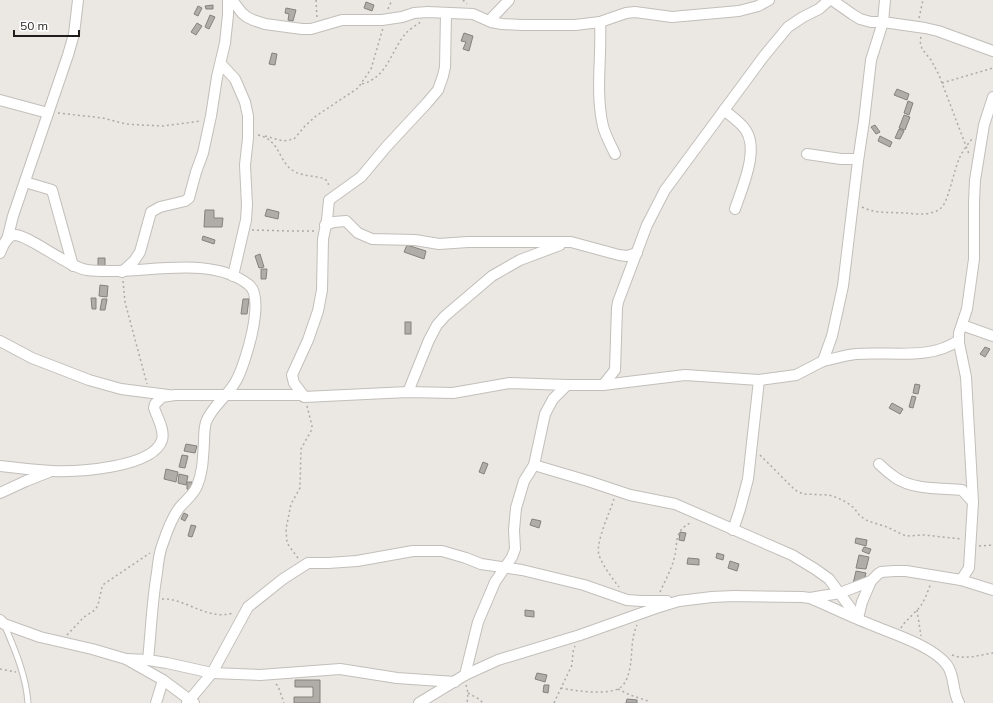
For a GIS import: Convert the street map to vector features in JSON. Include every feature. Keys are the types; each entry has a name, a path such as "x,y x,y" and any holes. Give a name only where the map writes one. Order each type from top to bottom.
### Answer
{"street":[{"path":"0,253 26,182 74,34 78,0"},
{"path":"121,272 134,261 140,252 151,212 160,207 185,201 189,198 203,153 210,120 225,43 228,0"},
{"path":"232,0 247,17 265,24 302,29 321,26 342,20 386,19 402,17 414,13 473,14 489,21 522,25 575,25 600,22 635,12 672,17 739,11 758,6 769,0"},
{"path":"489,21 509,0"},
{"path":"603,385 615,370 617,308 647,225 665,190 764,56 788,27 819,9 829,0"},
{"path":"832,0 860,19 870,22 883,22 924,28 949,35 993,51"},
{"path":"823,361 832,336 843,286 871,60 883,22 885,0"},
{"path":"303,396 294,382 292,375 308,340 318,311 322,290 321,258 328,202 330,198 356,182 361,177 438,90 444,76 446,14"},
{"path":"600,22 600,106 603,127 615,154"},
{"path":"221,64 235,79 241,90 248,116 248,134 245,160 247,205 244,230 233,276"},
{"path":"961,580 969,568 973,502 966,377 959,333 967,308 974,259 975,180 984,125 993,97"},
{"path":"0,100 48,112"},
{"path":"724,110 745,128 749,135 750,143 750,162 748,174 735,209"},
{"path":"807,154 841,159 858,159"},
{"path":"26,182 52,190 73,266"},
{"path":"325,227 334,222 346,222 358,233 372,239 415,240 439,244 468,242 571,242 619,255 627,256 637,253"},
{"path":"6,240 16,235 26,239 73,266 103,272 182,267 219,271 233,276 250,286 254,292 252,332 243,365 235,383 216,406 206,423 204,432 202,471 197,487 174,516 162,543 155,583 148,660"},
{"path":"408,392 429,340 437,325 450,311 492,276 509,266 538,253 571,242"},
{"path":"962,325 993,336"},
{"path":"0,341 32,358 89,380 120,389 149,394 168,395 204,396 226,394 303,396 453,392 510,382 603,385 685,375 759,380 796,376 823,361 856,354 916,353 940,350 950,347 959,340"},
{"path":"732,530 746,489 759,380"},
{"path":"465,675 478,622 492,588 506,568 515,549 514,530 516,508 524,481 534,465 545,414 553,398 567,385"},
{"path":"0,466 53,471 109,468 146,456 157,449 162,442 163,435 154,408 155,404 162,397 168,395"},
{"path":"879,464 897,479 922,487 962,490 973,502"},
{"path":"534,465 630,495 675,504 792,555 815,569 829,580 859,619"},
{"path":"0,493 53,471"},
{"path":"2,622 40,637 61,641 126,659 164,680 190,702 212,673 248,607 283,579 308,563 357,561 413,551 442,551 481,564 522,570 631,600 679,601 734,596 810,598 898,635 927,649 947,664 951,672 954,689 959,703"},
{"path":"513,554 515,561 522,570"},
{"path":"969,568 977,585"},
{"path":"810,598 840,593 871,581 881,572 894,571 934,575 961,580 993,590"},
{"path":"859,619 862,602 871,581"},
{"path":"419,703 465,675 498,660 580,635 679,601"},
{"path":"126,659 167,663 212,673 260,675 340,669 397,678 455,682"},
{"path":"156,703 164,680"}],"lane":[{"path":"2,622 27,686 28,703"}],"path":[{"path":"316,0 316,13 321,26"},
{"path":"923,0 918,24 924,28 920,41 921,46 931,60 942,83 966,146"},
{"path":"361,84 377,77 406,33 434,13"},
{"path":"248,134 265,136 283,141 294,139 316,116 358,88 371,69 386,19"},
{"path":"942,83 993,68"},
{"path":"48,112 103,118 126,124 141,125 163,126 210,120"},
{"path":"854,200 854,204 877,212 914,214 936,212 945,204 959,159 966,146 984,125"},
{"path":"265,136 276,147 290,169 298,174 327,180 330,198"},
{"path":"244,230 291,232 325,227"},
{"path":"121,272 125,302 149,394"},
{"path":"303,396 312,426 302,449 300,488 291,504 286,529 287,542 292,550 297,557 308,563"},
{"path":"752,447 795,490 803,494 829,495 838,498 854,508 860,516 868,522 887,527 906,536 924,535 993,545"},
{"path":"617,491 599,542 598,551 615,581 631,600"},
{"path":"656,601 674,560 676,542 679,533 682,528 703,517"},
{"path":"61,641 98,605 104,584 138,562 162,543"},
{"path":"898,635 903,624 918,610 926,597 934,575"},
{"path":"153,600 175,600 193,608 222,615 234,613"},
{"path":"918,610 920,630 927,649"},
{"path":"561,688 592,692 618,689 622,687 630,668 634,635 638,623"},
{"path":"554,703 572,665 573,652 580,635"},
{"path":"951,655 962,658 993,653"},
{"path":"0,669 23,674"},
{"path":"465,675 468,692 467,703"},
{"path":"275,683 278,686 284,703"},
{"path":"618,689 648,701 649,703"},
{"path":"468,692 479,699 482,703"}],"building":[{"path":"366,2 374,5 372,11 364,8"},
{"path":"213,5 213,9 206,9 205,6"},
{"path":"198,6 202,8 198,16 194,14"},
{"path":"286,8 296,10 293,21 288,20 289,14 285,13"},
{"path":"210,15 215,17 209,29 205,27"},
{"path":"197,23 202,26 196,35 191,32"},
{"path":"464,33 473,36 469,51 463,49 466,42 461,41"},
{"path":"272,53 277,54 275,65 269,64"},
{"path":"897,89 909,94 907,100 894,95"},
{"path":"908,101 913,103 909,115 904,113"},
{"path":"904,115 910,117 905,130 899,128"},
{"path":"875,125 880,132 876,134 871,127"},
{"path":"899,129 904,131 900,139 895,138"},
{"path":"880,136 892,142 890,147 878,141"},
{"path":"267,209 279,212 278,219 265,216"},
{"path":"205,210 214,210 214,218 223,218 222,227 204,227"},
{"path":"203,236 215,240 214,244 202,240"},
{"path":"407,245 426,251 424,259 404,252"},
{"path":"260,254 264,267 259,268 255,256"},
{"path":"98,258 105,258 105,269 98,270"},
{"path":"261,269 267,269 266,279 261,279"},
{"path":"100,285 108,286 107,297 99,296"},
{"path":"91,298 96,298 96,309 92,309"},
{"path":"102,299 107,299 105,310 100,310"},
{"path":"243,299 249,299 247,314 241,314"},
{"path":"405,322 411,322 411,334 405,334"},
{"path":"985,347 990,349 985,357 980,354"},
{"path":"915,384 920,385 918,394 913,393"},
{"path":"912,396 916,397 913,408 909,407"},
{"path":"892,403 903,409 900,414 889,408"},
{"path":"186,444 197,446 195,453 184,451"},
{"path":"182,455 188,456 185,468 179,467"},
{"path":"483,462 488,464 484,474 479,472"},
{"path":"166,469 178,472 176,482 164,479"},
{"path":"179,474 188,476 186,485 178,483"},
{"path":"187,482 192,482 191,490 187,489"},
{"path":"184,513 188,515 185,521 181,519"},
{"path":"532,519 541,521 539,528 530,525"},
{"path":"191,525 196,526 192,537 188,536"},
{"path":"680,532 686,533 684,541 679,540"},
{"path":"856,538 867,540 866,546 855,543"},
{"path":"864,547 871,549 869,554 862,551"},
{"path":"717,553 724,555 723,560 716,558"},
{"path":"859,555 869,557 866,569 856,568"},
{"path":"688,558 699,559 699,565 687,564"},
{"path":"730,561 739,564 737,571 728,568"},
{"path":"856,571 866,573 863,586 853,584"},
{"path":"525,610 534,611 534,617 525,616"},
{"path":"537,673 547,675 545,682 535,679"},
{"path":"295,680 320,680 320,703 294,703 294,697 313,697 313,687 295,687"},
{"path":"544,685 549,685 548,693 543,692"},
{"path":"627,699 637,700 637,703 626,703"}]}
